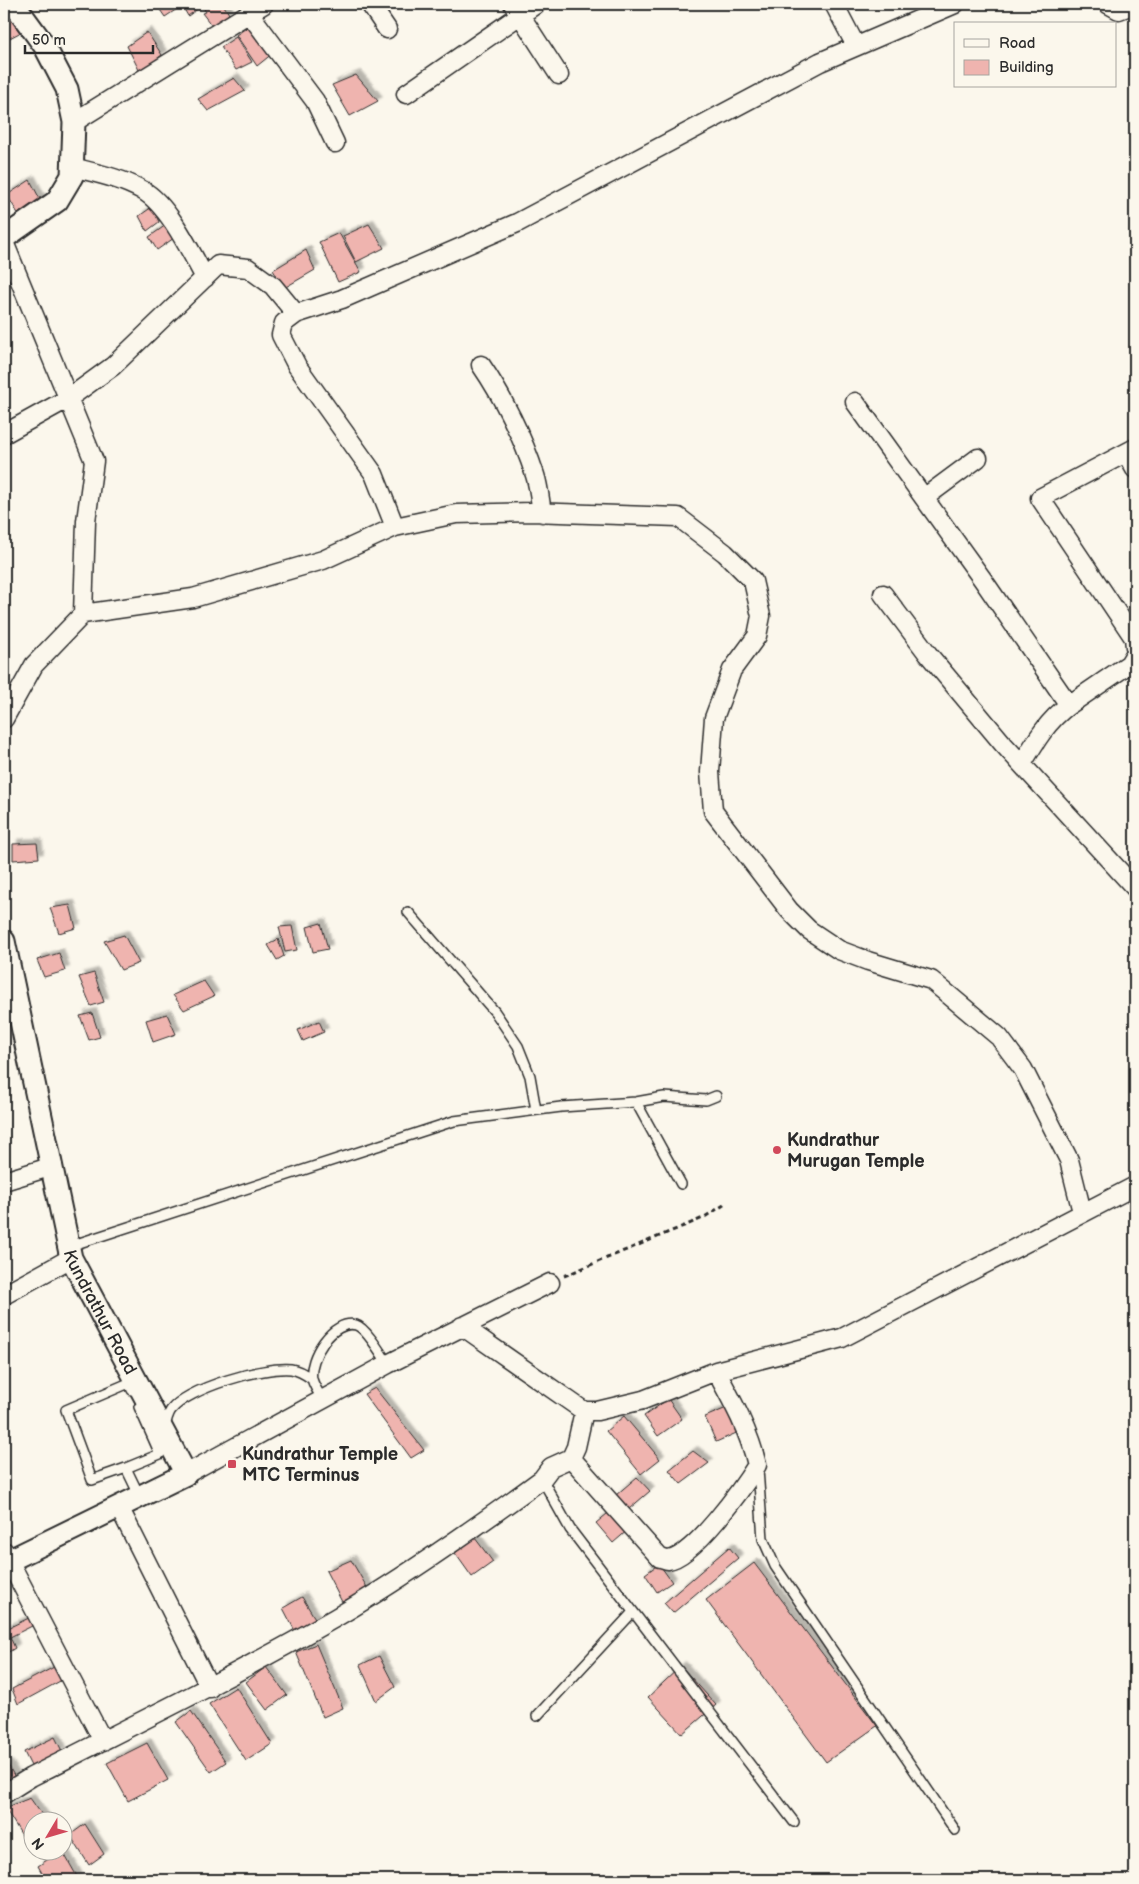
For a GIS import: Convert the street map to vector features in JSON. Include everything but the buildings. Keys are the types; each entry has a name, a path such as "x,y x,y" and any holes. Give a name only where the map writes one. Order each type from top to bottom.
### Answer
{"street":[{"path":"14,4 44,46 67,89 74,122 72,176 57,201 4,240 94,461 86,521 83,614"},
{"path":"370,4 387,29"},
{"path":"406,94 517,10 536,4"},
{"path":"834,4 856,46"},
{"path":"395,527 374,474 298,366 281,335 284,323 296,314 342,299 517,223 820,62 955,4"},
{"path":"1108,4 1119,10 1131,5"},
{"path":"74,122 256,8 315,101 335,143"},
{"path":"517,10 559,75"},
{"path":"72,167 104,175 142,190 156,201 189,246 205,278"},
{"path":"4,434 69,398 113,366 218,265 248,268 273,286 296,314"},
{"path":"481,365 492,381 515,425 535,476 542,513"},
{"path":"855,402 1034,652 1069,705"},
{"path":"1135,469 1131,450 1040,498 1134,638 1135,647"},
{"path":"924,498 978,458"},
{"path":"4,719 34,664 83,614 193,598 323,560 395,527 456,514 542,513 678,517 725,553 754,581 761,616 758,636 732,670 714,718 710,772 712,811 789,910 809,930 839,950 931,980 999,1037 1023,1070 1069,1160 1082,1212"},
{"path":"882,594 950,681 1022,764 1135,888"},
{"path":"1022,764 1056,714 1129,664 1135,654"},
{"name":"Kundrathur Road","path":"4,941 70,1252 186,1474"},
{"path":"4,1181 53,1166"},
{"path":"462,1326 584,1411 596,1411 643,1400 716,1371 842,1338 1135,1186"},
{"path":"4,1295 70,1252"},
{"path":"102,1741 5,1558 120,1507 186,1474 388,1364 550,1283"},
{"path":"571,1458 660,1558 668,1560 677,1556 700,1538 723,1513 757,1465 752,1444 740,1414 716,1371"},
{"path":"4,1794 31,1777 210,1688 336,1618 458,1540 542,1479 551,1466 571,1458 576,1446 584,1411"},
{"path":"120,1507 210,1688"}],"lane":[{"path":"408,912 496,1012 518,1046 530,1076 536,1110"},
{"path":"70,1252 454,1121 536,1110 636,1102 664,1097 706,1100 716,1096"},
{"path":"636,1102 681,1184"},
{"path":"322,1400 312,1379 316,1353 324,1340 342,1327 358,1326 370,1338 388,1364"},
{"path":"165,1434 167,1418 172,1409 185,1398 244,1374 267,1369 292,1369 302,1372 312,1379"},
{"path":"129,1383 160,1454 126,1468 92,1480 66,1410 129,1383"},
{"path":"757,1465 763,1539 775,1566 955,1830"},
{"path":"126,1468 140,1497"},
{"path":"542,1479 570,1529 794,1822"},
{"path":"537,1716 633,1612"}],"path":[{"path":"550,1283 703,1218 727,1203"}],"place":[{"name":"Kundrathur Murugan Temple","path":"777,1150"},
{"name":"Kundrathur Temple MTC Terminus","path":"232,1464"}]}
